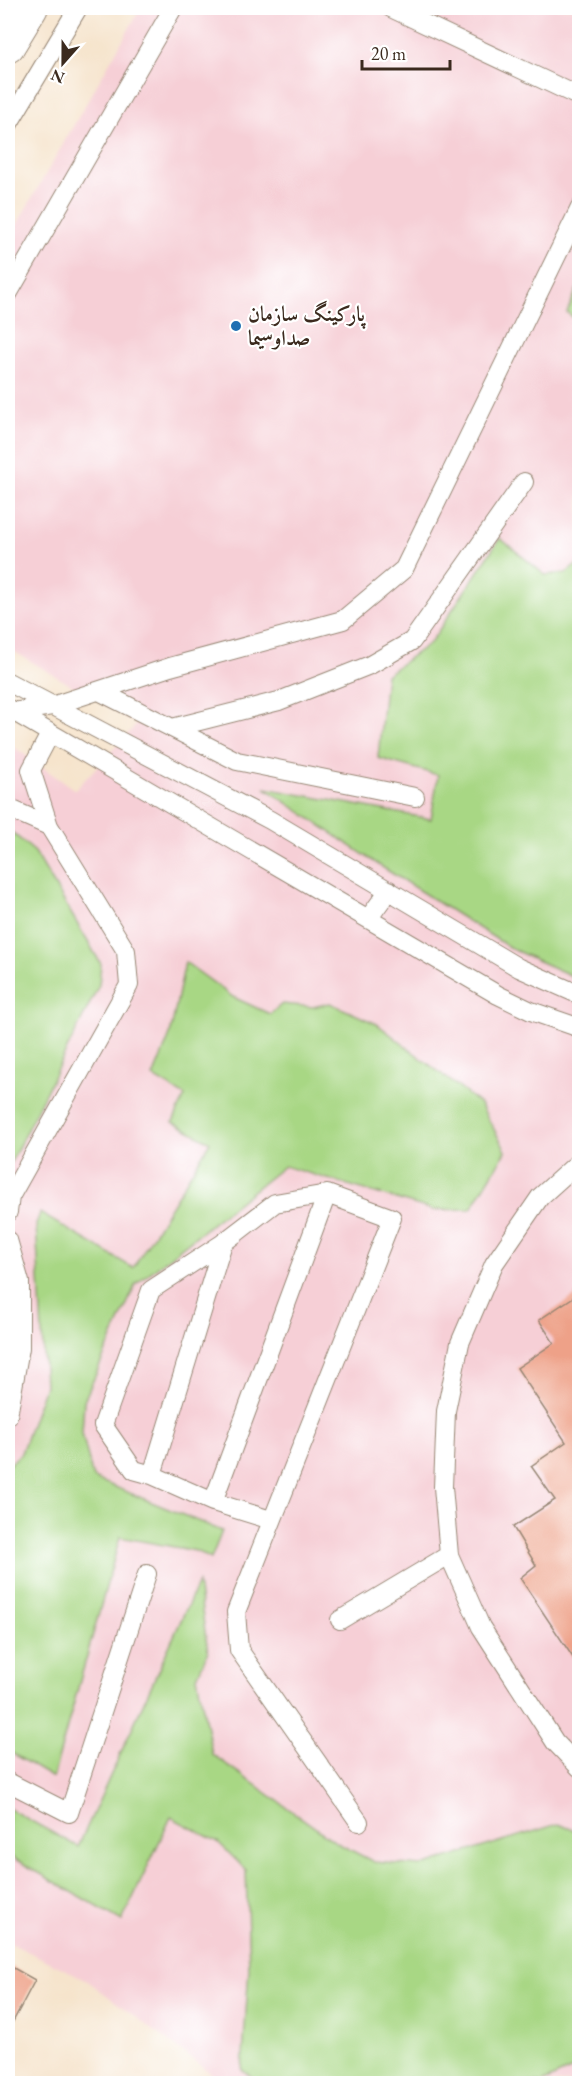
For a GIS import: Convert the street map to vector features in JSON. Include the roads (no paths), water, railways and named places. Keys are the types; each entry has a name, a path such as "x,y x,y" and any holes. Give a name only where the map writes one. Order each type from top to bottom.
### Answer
{"main road":[{"path":"8,46 31,8"}],"lane":[{"path":"8,125 78,8"},
{"path":"8,294 173,8"},
{"path":"391,8 579,98"},
{"path":"10,710 52,706 170,667 343,620 404,569 579,208"},
{"path":"172,728 279,701 370,665 412,641 524,482"},
{"path":"8,682 270,820 519,968 579,995"},
{"path":"99,691 237,761 415,797"},
{"path":"10,710 498,995 531,1011 579,1028"},
{"path":"8,1212 10,1197 129,985 126,951 50,826 31,770 50,734"},
{"path":"153,794 170,768"},
{"path":"8,808 50,826"},
{"path":"368,920 389,890"},
{"path":"579,1161 540,1197 495,1264 460,1343 446,1411 443,1487 449,1555 482,1627 555,1742 579,1768"},
{"path":"213,1502 327,1194"},
{"path":"272,1520 213,1502 134,1470 103,1425 151,1290 223,1242 275,1203 327,1194 392,1218 236,1612 239,1650 359,1822"},
{"path":"8,1240 20,1282 20,1348 8,1416"},
{"path":"152,1476 223,1242"},
{"path":"340,1620 449,1555"},
{"path":"8,1782 69,1814 147,1574"}],"place":[{"name":"پارکینگ سازمان صداوسیما","path":"236,326"}]}
